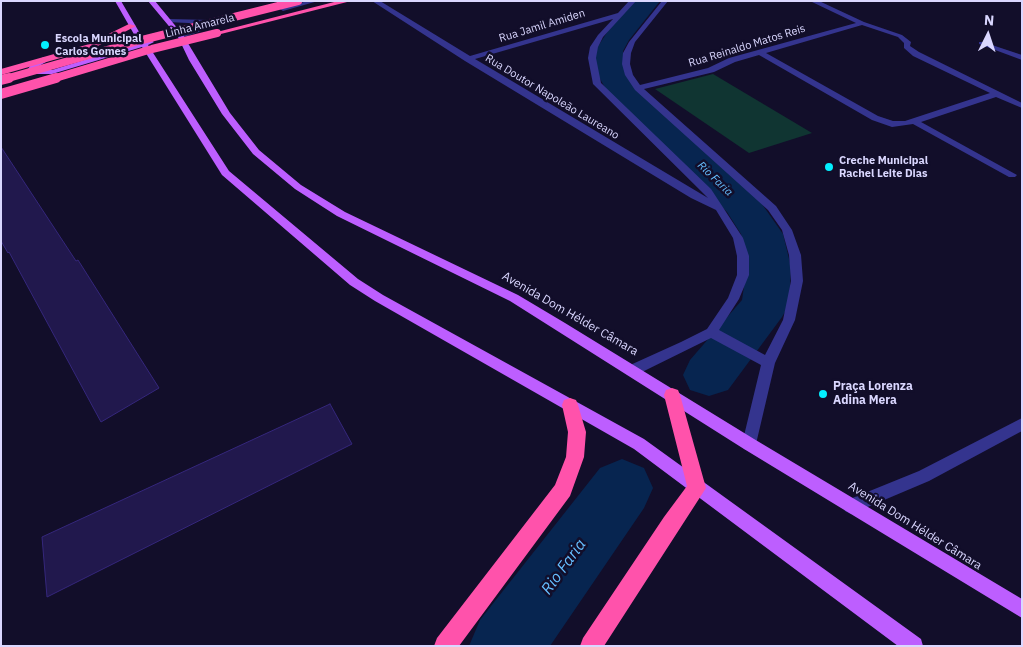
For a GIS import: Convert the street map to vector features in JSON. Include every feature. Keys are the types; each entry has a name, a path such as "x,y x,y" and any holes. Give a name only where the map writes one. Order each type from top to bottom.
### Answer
{"highway":[{"name":"Linha Amarela","path":"1,80 142,40 298,1"},
{"name":"Linha Amarela","path":"1,94 161,47 348,1"},
{"path":"1,72 95,44 132,26"},
{"path":"591,646 670,524 697,488 672,395"},
{"path":"445,646 563,490 574,457 577,432 570,405"}],"main road":[{"path":"118,1 225,173 293,232 363,287 639,444 914,646"},
{"name":"Avenida Dom Hélder Câmara","path":"151,1 174,28 226,114 256,152 298,187 341,214 514,298 633,370 749,444 1022,609"},
{"path":"47,59 36,64 32,69 33,72 41,74 52,72 145,45 168,34 174,28"}],"street":[{"path":"174,28 230,22 315,1"},
{"name":"Rua Doutor Napoleão Laureano","path":"375,1 468,60 695,196 720,208"},
{"path":"633,1 600,36 594,47 592,58 597,84 708,191 738,238 743,256 743,275 715,334 633,370"},
{"path":"665,1 632,42 627,53 626,64 629,75 638,88 772,208 787,230 795,255 797,281 789,320 768,363 749,444"},
{"path":"813,1 862,23 896,34 908,42 906,47 1022,106"},
{"name":"Rua Jamil Amiden","path":"468,60 622,14"},
{"path":"174,28 230,22"},
{"name":"Rua Reinaldo Matos Reis","path":"638,88 711,70 732,60 862,23"},
{"path":"981,43 1022,58"},
{"path":"762,53 874,118 900,125 996,94"},
{"path":"913,121 1012,175"},
{"path":"715,334 768,363"},
{"path":"851,506 924,476 1022,424"}],"green space":[{"path":"713,74 812,133 749,153 655,89"}],"building":[{"path":"1,147 76,261 78,260 159,388 101,422 9,252 1,241"},
{"path":"330,404 352,444 47,597 42,537"}],"waterway":[{"name":"Rio Faria","path":"648,1 617,37 609,51 609,68 619,87 743,205 762,234 769,267 765,305 709,375"},
{"name":"Rio Faria","path":"506,646 622,488"}],"place":[{"name":"Escola Municipal Carlos Gomes","path":"45,45"},
{"name":"Creche Municipal Rachel Leite Dias","path":"829,167"},
{"name":"Praça Lorenza Adina Mera","path":"823,394"}]}
